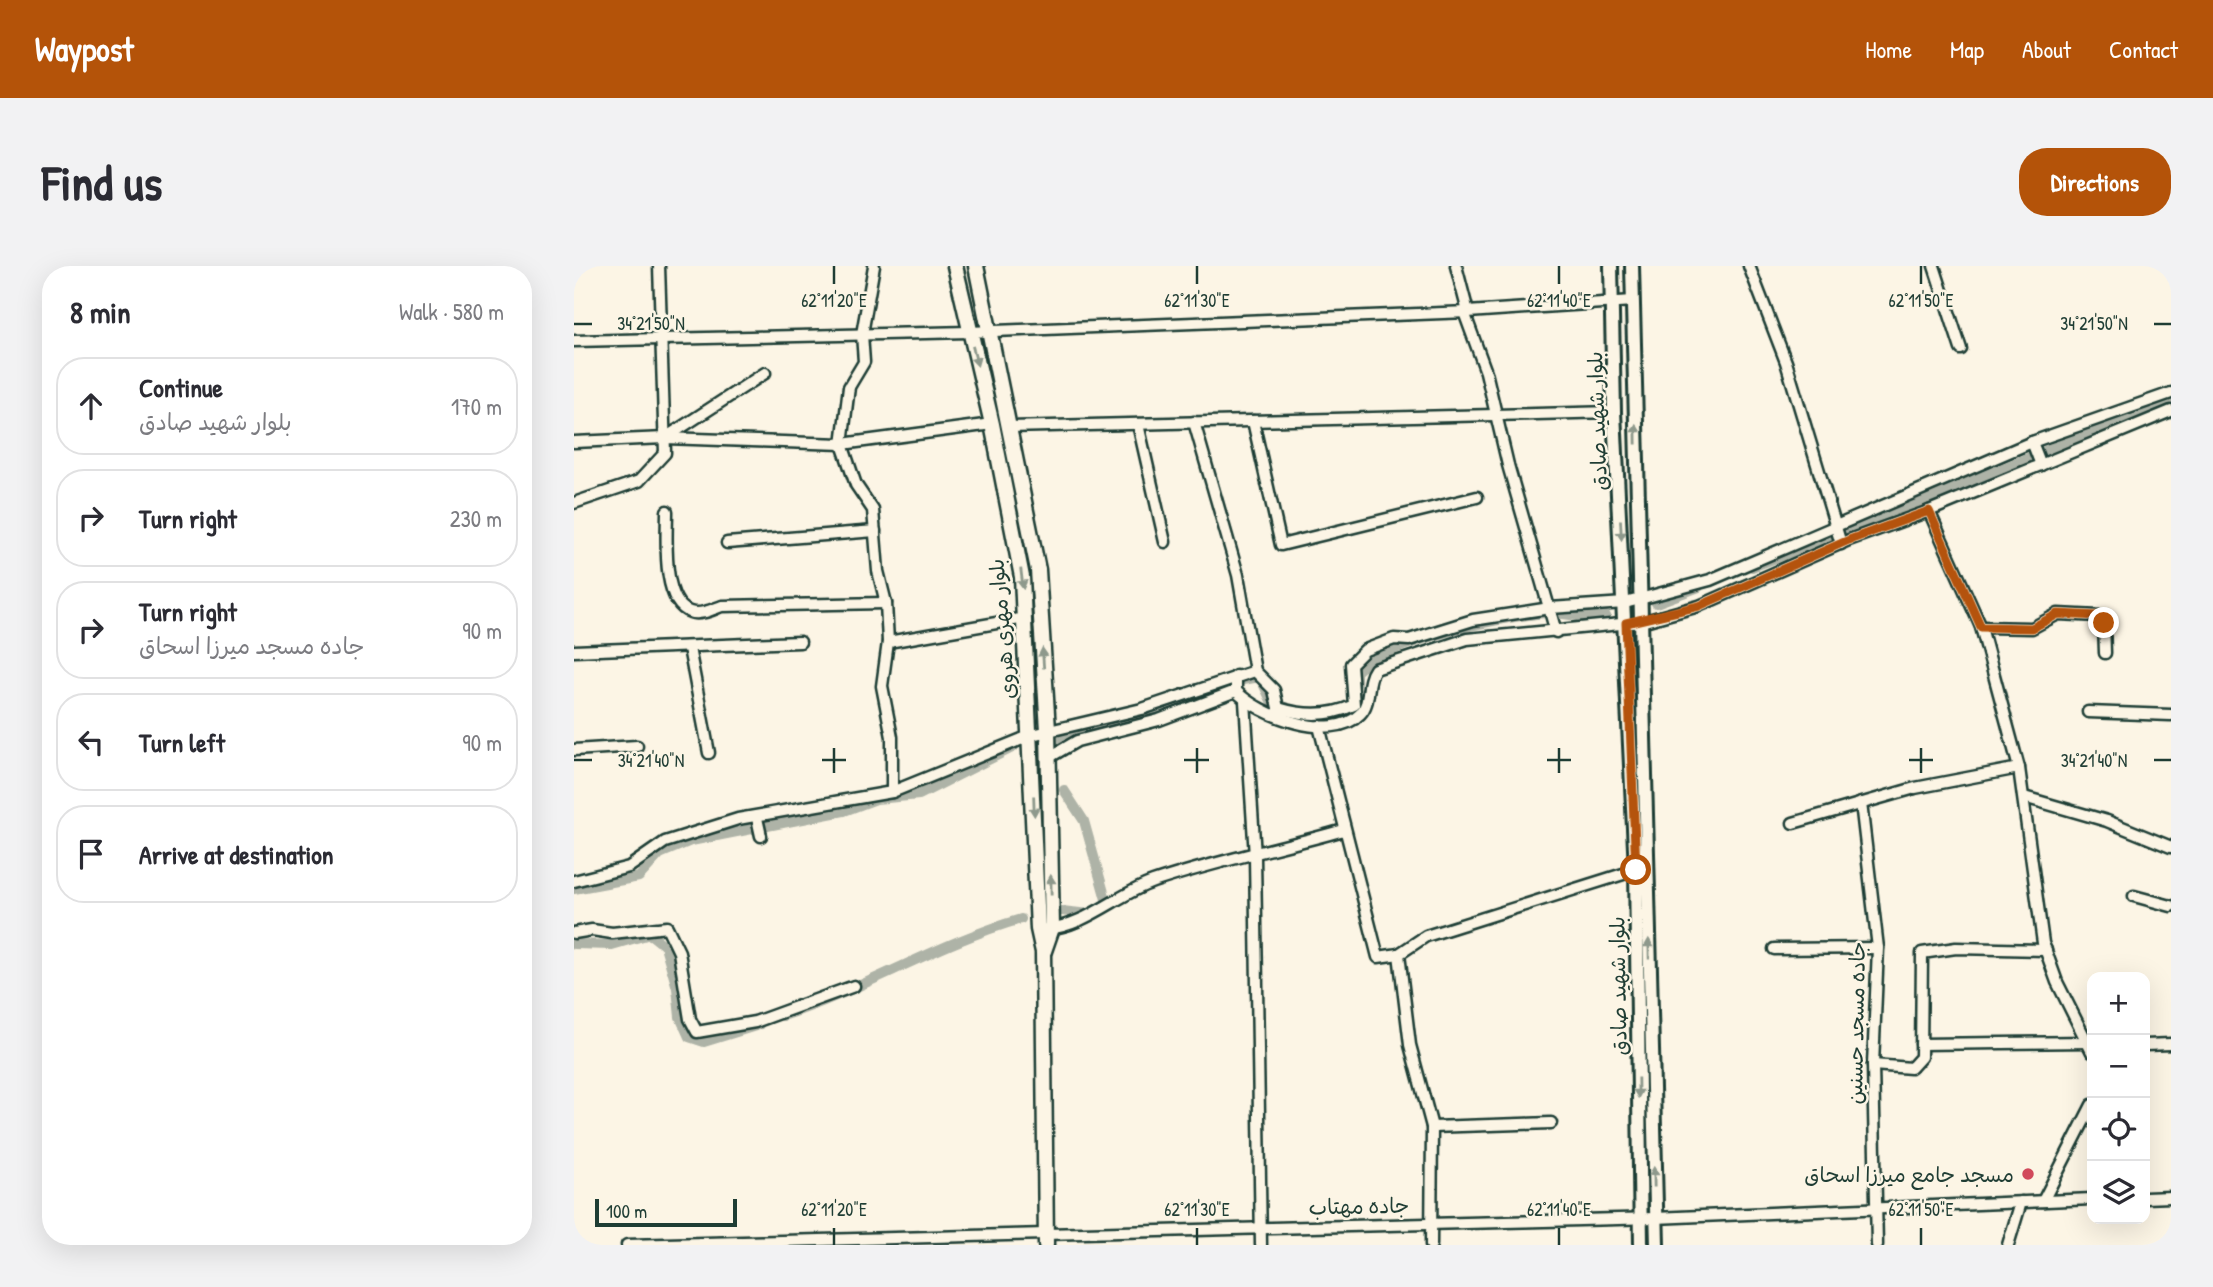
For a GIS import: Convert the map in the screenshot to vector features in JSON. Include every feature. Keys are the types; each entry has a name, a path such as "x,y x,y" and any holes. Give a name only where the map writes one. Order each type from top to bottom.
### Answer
{"highway":[{"name":"بلوار مهری هروی","path":"955,266 992,424 1022,577 1045,929"},
{"name":"بلوار مهری هروی","path":"976,266 1038,570 1048,730 1043,952 1046,1240"}],"main road":[{"name":"بلوار شهید صادق","path":"1611,266 1614,412 1636,870 1641,1245"},
{"name":"بلوار شهید صادق","path":"1632,266 1657,1245"}],"street":[{"path":"574,503 639,481 664,453 659,266"},
{"path":"874,266 862,334 864,362 849,387 842,444 856,485 873,510 878,571 886,603 888,642 882,686 892,737 892,792"},
{"path":"1456,266 1466,312 1486,372 1536,568 1556,632"},
{"path":"1749,266 1786,362 1840,542"},
{"path":"1934,266 1961,349"},
{"path":"574,341 970,332 1466,312 1633,301"},
{"path":"665,438 765,373"},
{"path":"1194,422 1238,575 1255,671 1274,690 1278,708 1298,715 1337,713 1354,705 1351,664 1365,650 1394,639 1409,640 1474,620 1551,614 1625,603 1736,571 2032,442 2171,393"},
{"path":"1236,676 1236,691 1245,701 1284,720 1319,726 1359,716 1366,706 1367,679 1375,669 1467,639 1641,622 1699,606 1840,542 1929,511 2171,411"},
{"path":"1009,427 1614,412"},
{"path":"1253,421 1281,545 1477,497"},
{"path":"574,442 665,438 842,444 992,424"},
{"path":"1138,424 1165,542"},
{"path":"2032,442 2041,465"},
{"path":"667,511 672,594 689,612 698,613 722,606 886,603"},
{"path":"1929,511 1981,627 2019,768 2046,950 2057,982 2087,1039"},
{"path":"727,543 875,531"},
{"path":"1981,627 2032,628 2058,614 2099,616 2104,623 2105,653"},
{"path":"888,642 1025,618"},
{"path":"574,651 800,642"},
{"path":"689,648 709,753"},
{"path":"574,881 628,867 665,842 738,819 757,818 892,792 1032,735 1142,709 1255,671"},
{"path":"1048,758 1077,741 1159,720 1236,691"},
{"path":"1245,701 1255,856 1261,1245"},
{"path":"2088,712 2171,715"},
{"path":"1319,726 1378,957 1399,954 1426,936 1636,870"},
{"path":"574,750 637,746"},
{"path":"1793,823 1915,788 2019,768"},
{"path":"2024,797 2107,821 2171,847"},
{"name":"جاده مسجد حسنین","path":"1861,803 1878,948 1873,1065 1877,1245"},
{"path":"757,818 761,836"},
{"path":"1045,929 1088,917 1153,882 1344,830"},
{"path":"2134,896 2171,906"},
{"path":"574,933 592,930 612,933 667,927 679,952 690,1019 697,1032 755,1022 854,986"},
{"path":"1774,949 1878,948"},
{"path":"1873,1065 1915,1066 1921,1057 1923,953 1956,948 2046,950"},
{"path":"1399,954 1410,1045 1432,1127 1431,1245"},
{"path":"1921,1044 2087,1047"},
{"path":"2150,1045 2171,1044"},
{"path":"2043,1201 2087,1115"},
{"path":"1432,1127 1551,1124"},
{"path":"2150,1198 2171,1197"},
{"name":"جاده مهتاب","path":"627,1245 1046,1240 1260,1228 1655,1219 2087,1199"},
{"path":"2008,1245 2021,1202"}],"waterway":[{"path":"1752,567 1890,515 2171,399"},
{"path":"1656,603 1699,587"},
{"path":"1356,684 1356,672 1372,661 1393,650 1447,632 1527,615 1547,613 1591,618 1606,616"},
{"path":"1237,681 1260,677 1276,711"},
{"path":"1074,729 1169,708 1222,685"},
{"path":"1290,717 1339,718 1357,709 1356,699"},
{"path":"1058,741 1077,728"},
{"path":"574,889 639,877 660,854 691,841 844,811 876,799 919,795 1014,747"},
{"path":"1062,911 1089,914 1107,903 1084,821 1064,790"},
{"path":"783,1016 843,993 960,940 1021,919"},
{"path":"574,944 612,945 650,934 665,946 677,988 680,1017 689,1037 704,1042 759,1025"}],"place":[{"name":"مسجد جامع میرزا اسحاق","path":"2028,1174"}],"route":[{"path":"1636,870 1626,623 1663,617 1699,606 1849,540 1929,511 1981,627 2038,627 2058,614 2099,616 2104,623"}]}
